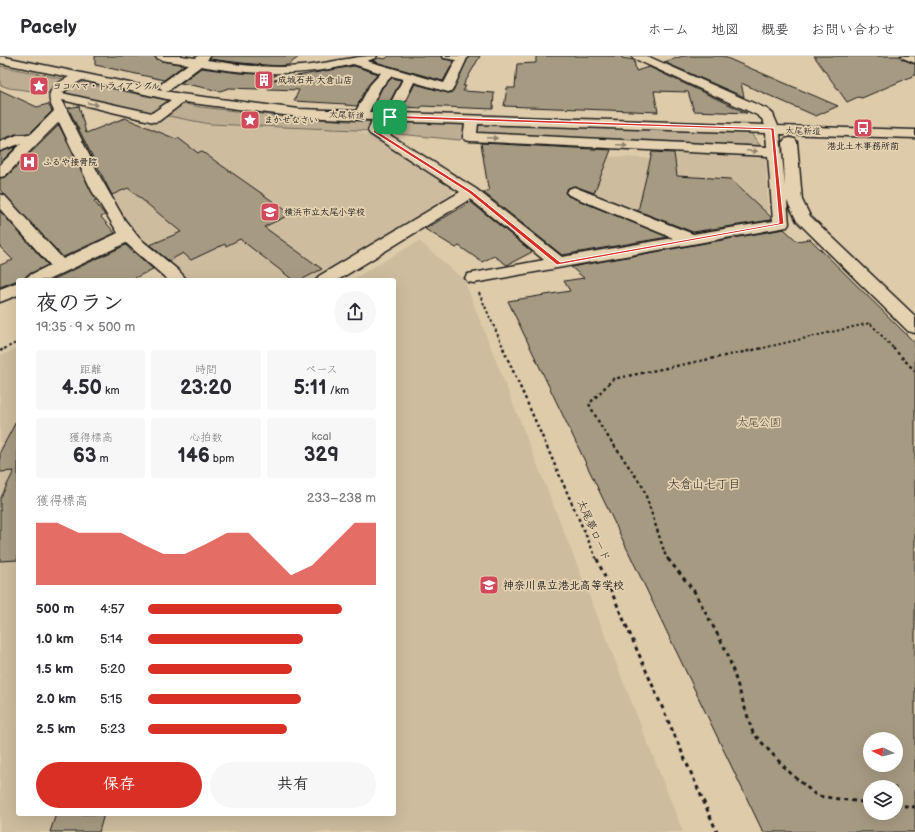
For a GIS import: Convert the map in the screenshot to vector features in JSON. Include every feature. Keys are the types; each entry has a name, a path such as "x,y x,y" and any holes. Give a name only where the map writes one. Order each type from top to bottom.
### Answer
{"street":[{"path":"161,56 202,59 253,70 276,71 317,68 354,61 370,56"},
{"path":"354,61 448,88 463,57 448,56"},
{"path":"474,278 781,224 773,129 768,117 762,112 637,56"},
{"path":"906,56 915,59"},
{"name":"太尾新道","path":"0,59 26,60 82,76 180,98 299,113 915,134"},
{"path":"165,87 202,59"},
{"path":"360,116 376,85 389,71"},
{"path":"82,76 62,86 55,95 61,112 106,203 128,235 138,246 176,278"},
{"path":"410,77 375,131 471,192 558,264"},
{"path":"55,95 154,118 180,98"},
{"path":"2,168 61,112"},
{"path":"472,120 470,137 775,152"},
{"path":"0,147 22,138 34,138"},
{"path":"790,142 794,200 803,218 915,327"},
{"path":"328,278 471,192"},
{"path":"574,192 692,240"},
{"path":"0,199 61,267"},
{"path":"38,278 128,235"},
{"path":"0,296 16,289"}],"path":[{"name":"太尾夢ロード","path":"474,278 717,832"},
{"path":"863,802 817,796 788,771 753,732 727,652 694,592 666,558 642,487 602,428 589,404 613,379 870,323 915,371"},
{"path":"0,351 16,343"},
{"path":"903,806 915,807"}],"shaded area":[{"path":"0,66 200,107 288,117 348,121 750,132 762,148 464,136 460,140 357,130 210,124 48,93 9,88 0,85"},
{"name":"横浜市立太尾小学校","path":"159,113 210,124 357,130 371,135 453,187 451,196 314,278 187,278 125,229 86,149 149,123"},
{"path":"679,149 766,155 768,220 680,231 575,190 591,156 673,159"},
{"name":"神奈川県立港北高等学校","path":"419,241 464,280 683,832 0,832 0,356 16,349 16,816 396,816 396,278 354,278"}],"building":[{"path":"95,56 154,56 161,61 184,65 164,80 95,65"},
{"path":"211,56 300,56 288,65 278,66 210,59"},
{"path":"389,56 440,56 444,59 454,61 443,81 372,61 379,58 385,59"},
{"path":"469,56 480,56 463,86 466,86 463,91 494,93 493,109 422,106 421,108 403,107 415,84 448,93 452,92"},
{"path":"536,56 622,56 622,58 634,60 636,71 649,67 747,113 694,111 688,92 654,91 658,112 504,106 507,88 515,88 517,64 536,63"},
{"path":"683,56 722,56 838,106 816,116 741,83 744,97 664,62"},
{"path":"814,56 900,56 902,59 915,64 915,75 862,98 858,97 847,102"},
{"path":"354,66 378,74 369,84 357,106 294,101 299,90 268,89 268,81"},
{"path":"201,68 239,73 276,75 258,89 229,88 220,91 181,83"},
{"path":"392,78 401,80 386,109 372,108 382,88"},
{"path":"0,90 37,107 48,104 52,111 30,133 16,134 0,140"},
{"path":"79,106 86,133 125,118 176,139 178,138 198,153 201,151 291,214 264,227 322,269 305,278 290,278 240,239 226,246 225,244 191,260 183,253 169,261 150,245 181,232 128,188 112,195 68,108"},
{"path":"59,125 96,200 94,201 105,215 101,217 115,233 63,257 0,190 0,178 6,177"},
{"path":"481,143 611,150 594,193 575,186 568,188 565,193 568,196 668,237 562,255 484,193 490,189 488,188"},
{"path":"16,147 0,163 0,152"},
{"path":"652,152 674,153 677,176 730,179 771,217 771,220 693,232 638,211"},
{"path":"471,202 532,252 507,265 494,256 482,262 459,246 456,248 425,229"},
{"path":"0,211 48,265 27,275 25,278 16,278 16,281 0,287 0,265 13,260 0,247"},
{"name":"太尾公園","path":"784,229 797,241 810,239 915,343 915,832 763,832 508,301 570,291 564,281 584,278 571,267"},
{"path":"126,245 133,253 134,252 153,269 135,278 56,278"},
{"path":"16,422 16,560 0,561 0,499 14,471 0,472 0,452"},
{"path":"55,816 103,816 99,832 50,832"}],"place":[{"name":"成城石井 大倉山店","path":"264,80"},
{"name":"ヨコハマ・トライアングル","path":"39,86"},
{"name":"まかせなさい","path":"250,120"},
{"name":"港北土木事務所前","path":"863,128"},
{"name":"ふるや接骨院","path":"29,162"},
{"name":"横浜市立太尾小学校","path":"270,212"},
{"name":"神奈川県立港北高等学校","path":"489,585"}],"district":[{"name":"大倉山七丁目","path":"704,484"}],"route":[{"path":"380,116 390,117 773,129 781,224 558,264 471,192 375,131 380,116"}]}
